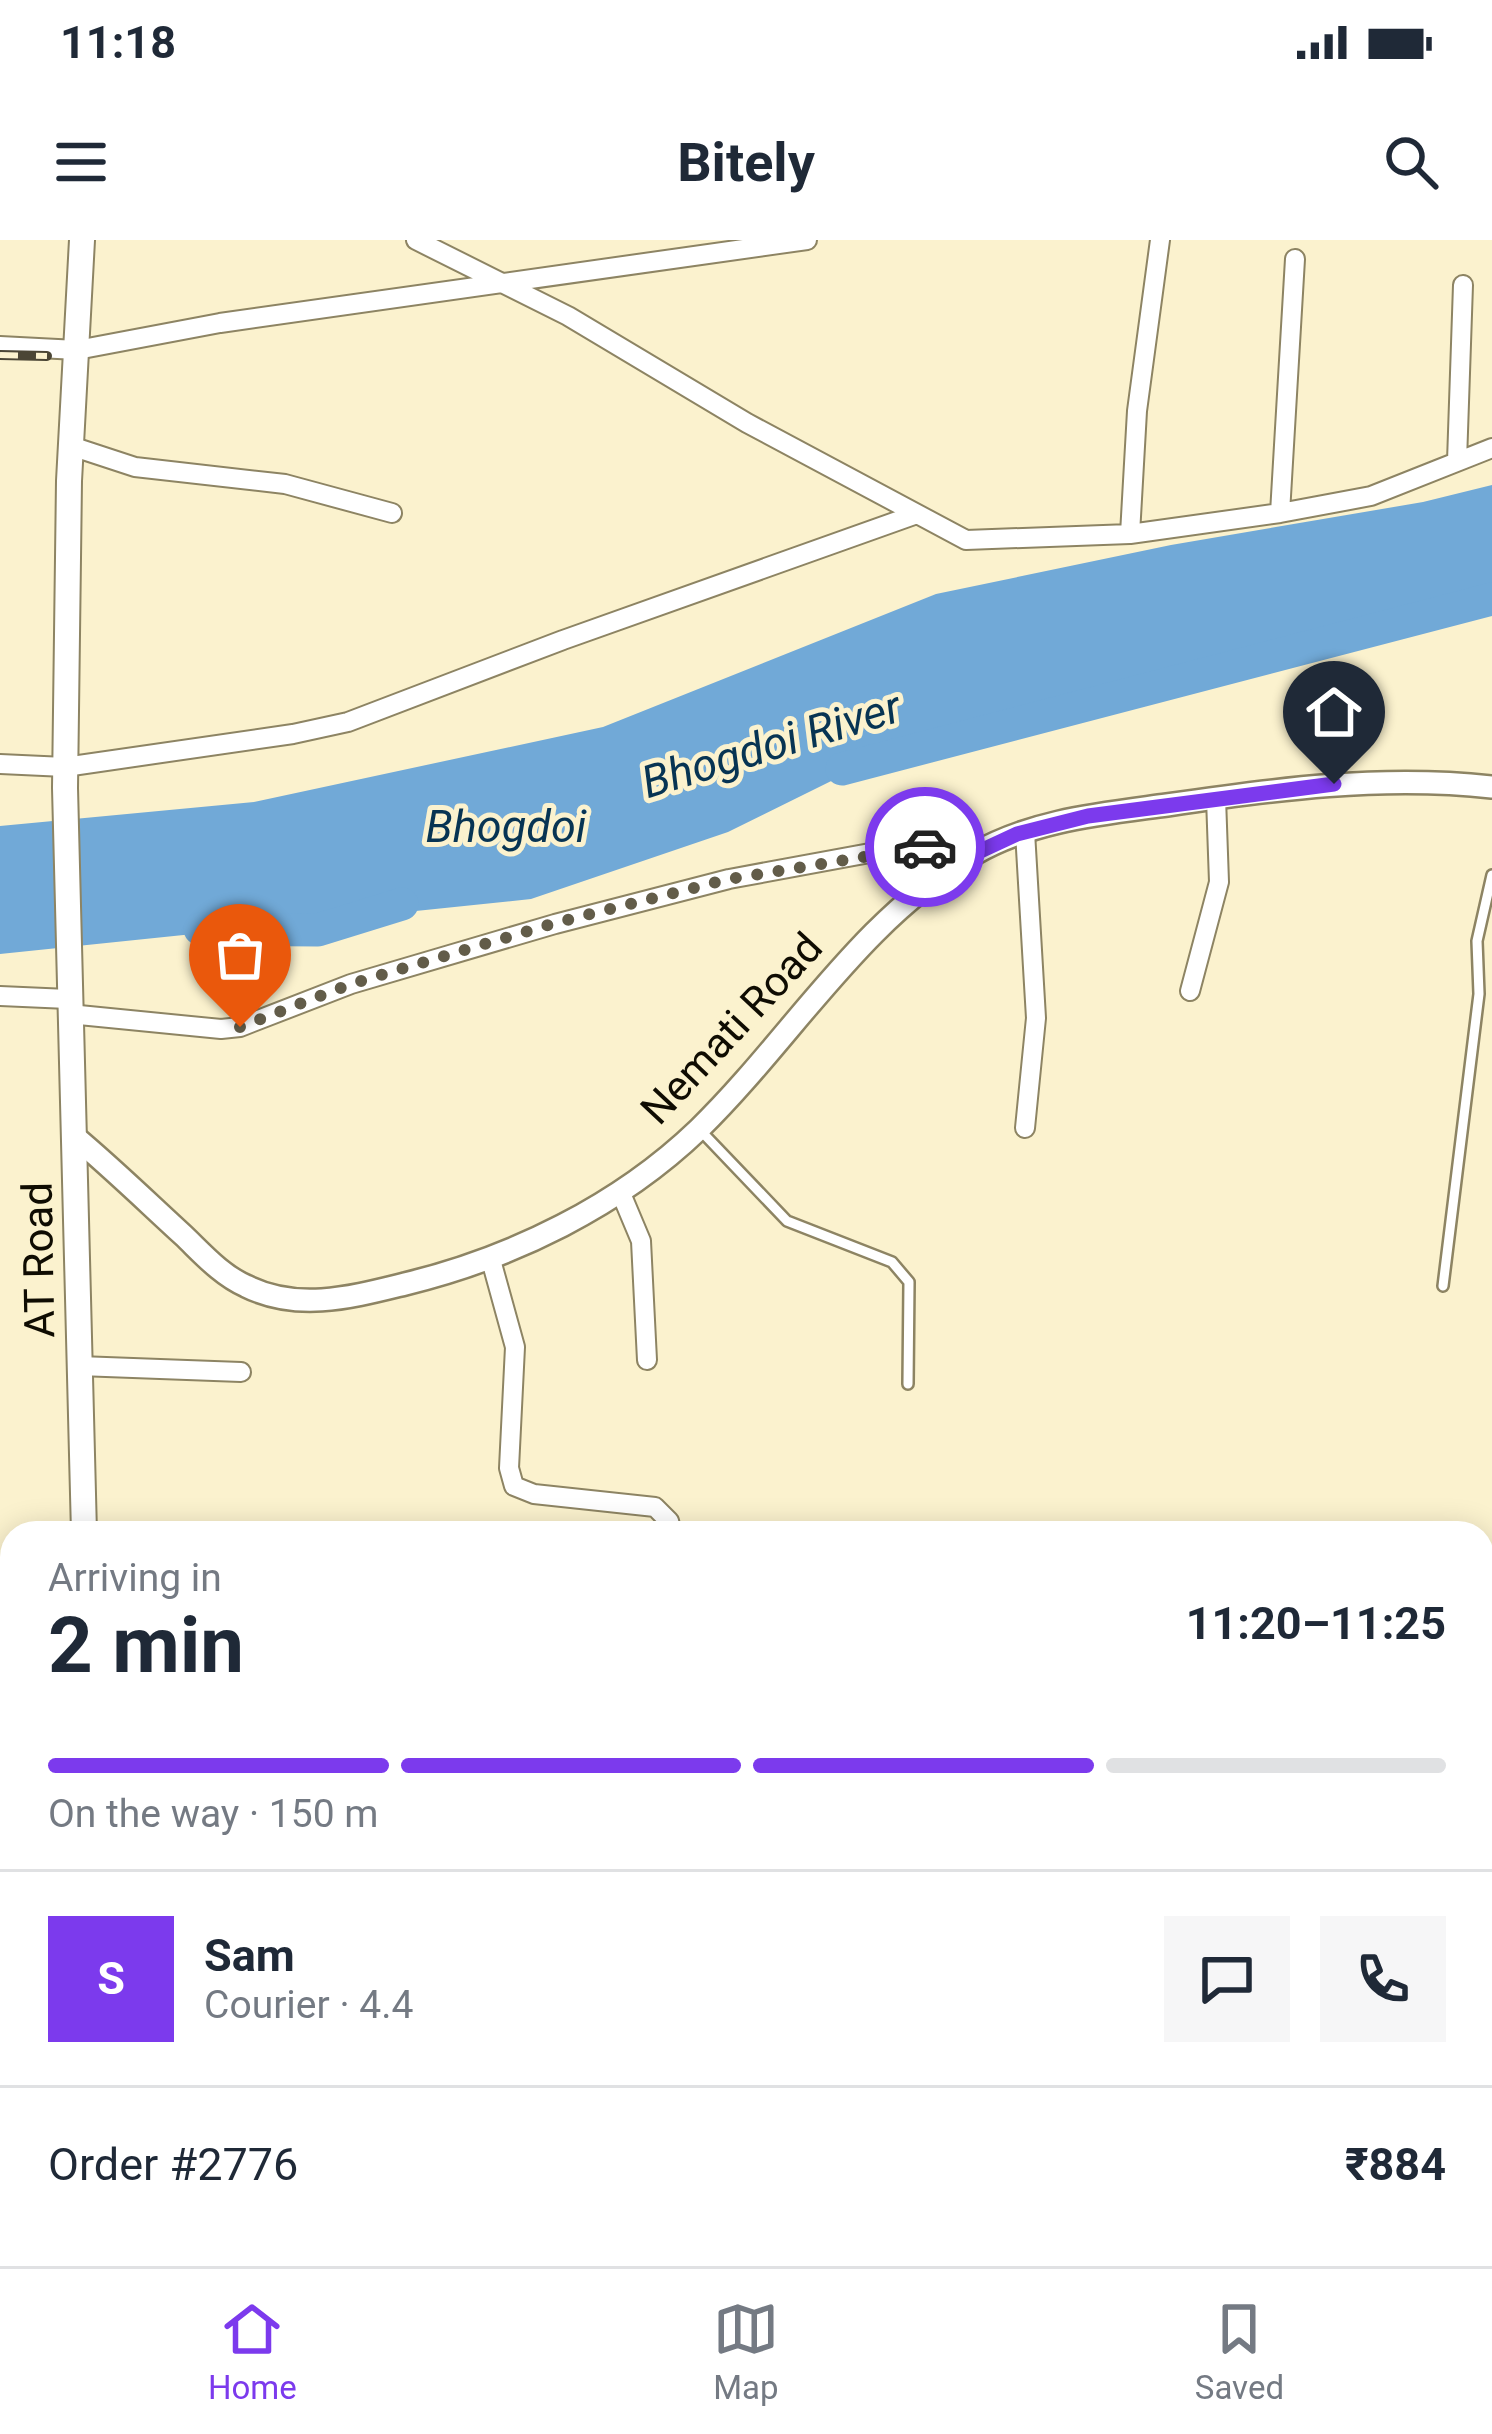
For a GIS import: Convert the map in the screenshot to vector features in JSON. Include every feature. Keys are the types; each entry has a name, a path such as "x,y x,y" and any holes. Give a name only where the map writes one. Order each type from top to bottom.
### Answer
{"main road":[{"path":"65,778 70,446 82,240"},
{"name":"AT Road","path":"65,778 84,1521"}],"street":[{"path":"416,240 568,316 747,423 976,542 1130,534 1280,513 1371,496 1492,448"},
{"path":"0,346 77,350 220,323 806,240"},
{"path":"1130,534 1137,411 1160,240"},
{"path":"1280,513 1295,259"},
{"path":"1457,461 1463,285"},
{"path":"70,446 135,467 285,484 392,513"},
{"path":"0,764 65,778 348,722 917,514"},
{"name":"Nemati Road","path":"75,1137 243,1285 311,1302 354,1297 491,1260 620,1191 699,1129 878,928 974,854 1025,832 1088,816 1216,798 1418,780 1492,787"},
{"path":"1190,992 1220,882 1216,798"},
{"path":"1025,832 1036,994 1025,1127"},
{"path":"0,996 68,1000 221,1029 240,1027 351,984 555,923 729,879 897,848 933,847 974,854"},
{"path":"620,1191 641,1240 647,1360"},
{"path":"491,1260 515,1347 509,1468 514,1486 534,1494 655,1508 669,1521"},
{"path":"79,1366 241,1372"}],"lane":[{"path":"1443,1286 1479,994 1477,941 1492,875"},
{"path":"699,1129 787,1222 903,1270 909,1282 908,1384"}],"water":[{"name":"Bhogdoi","path":"1492,485 1492,603 1389,619 1036,703 898,748 728,832 531,899 0,954 0,826 254,802 603,727 936,594"}],"waterway":[{"name":"Bhogdoi River","path":"842,769 1492,599"},
{"name":"Bhogdoi River","path":"200,929 318,930 402,904"}],"railway":[{"path":"0,355 47,356"}],"way so far":[{"path":"240,1027 351,984 555,923 729,879 925,847"}],"route":[{"path":"925,847 974,854 1017,834 1088,816 1334,784"}]}
